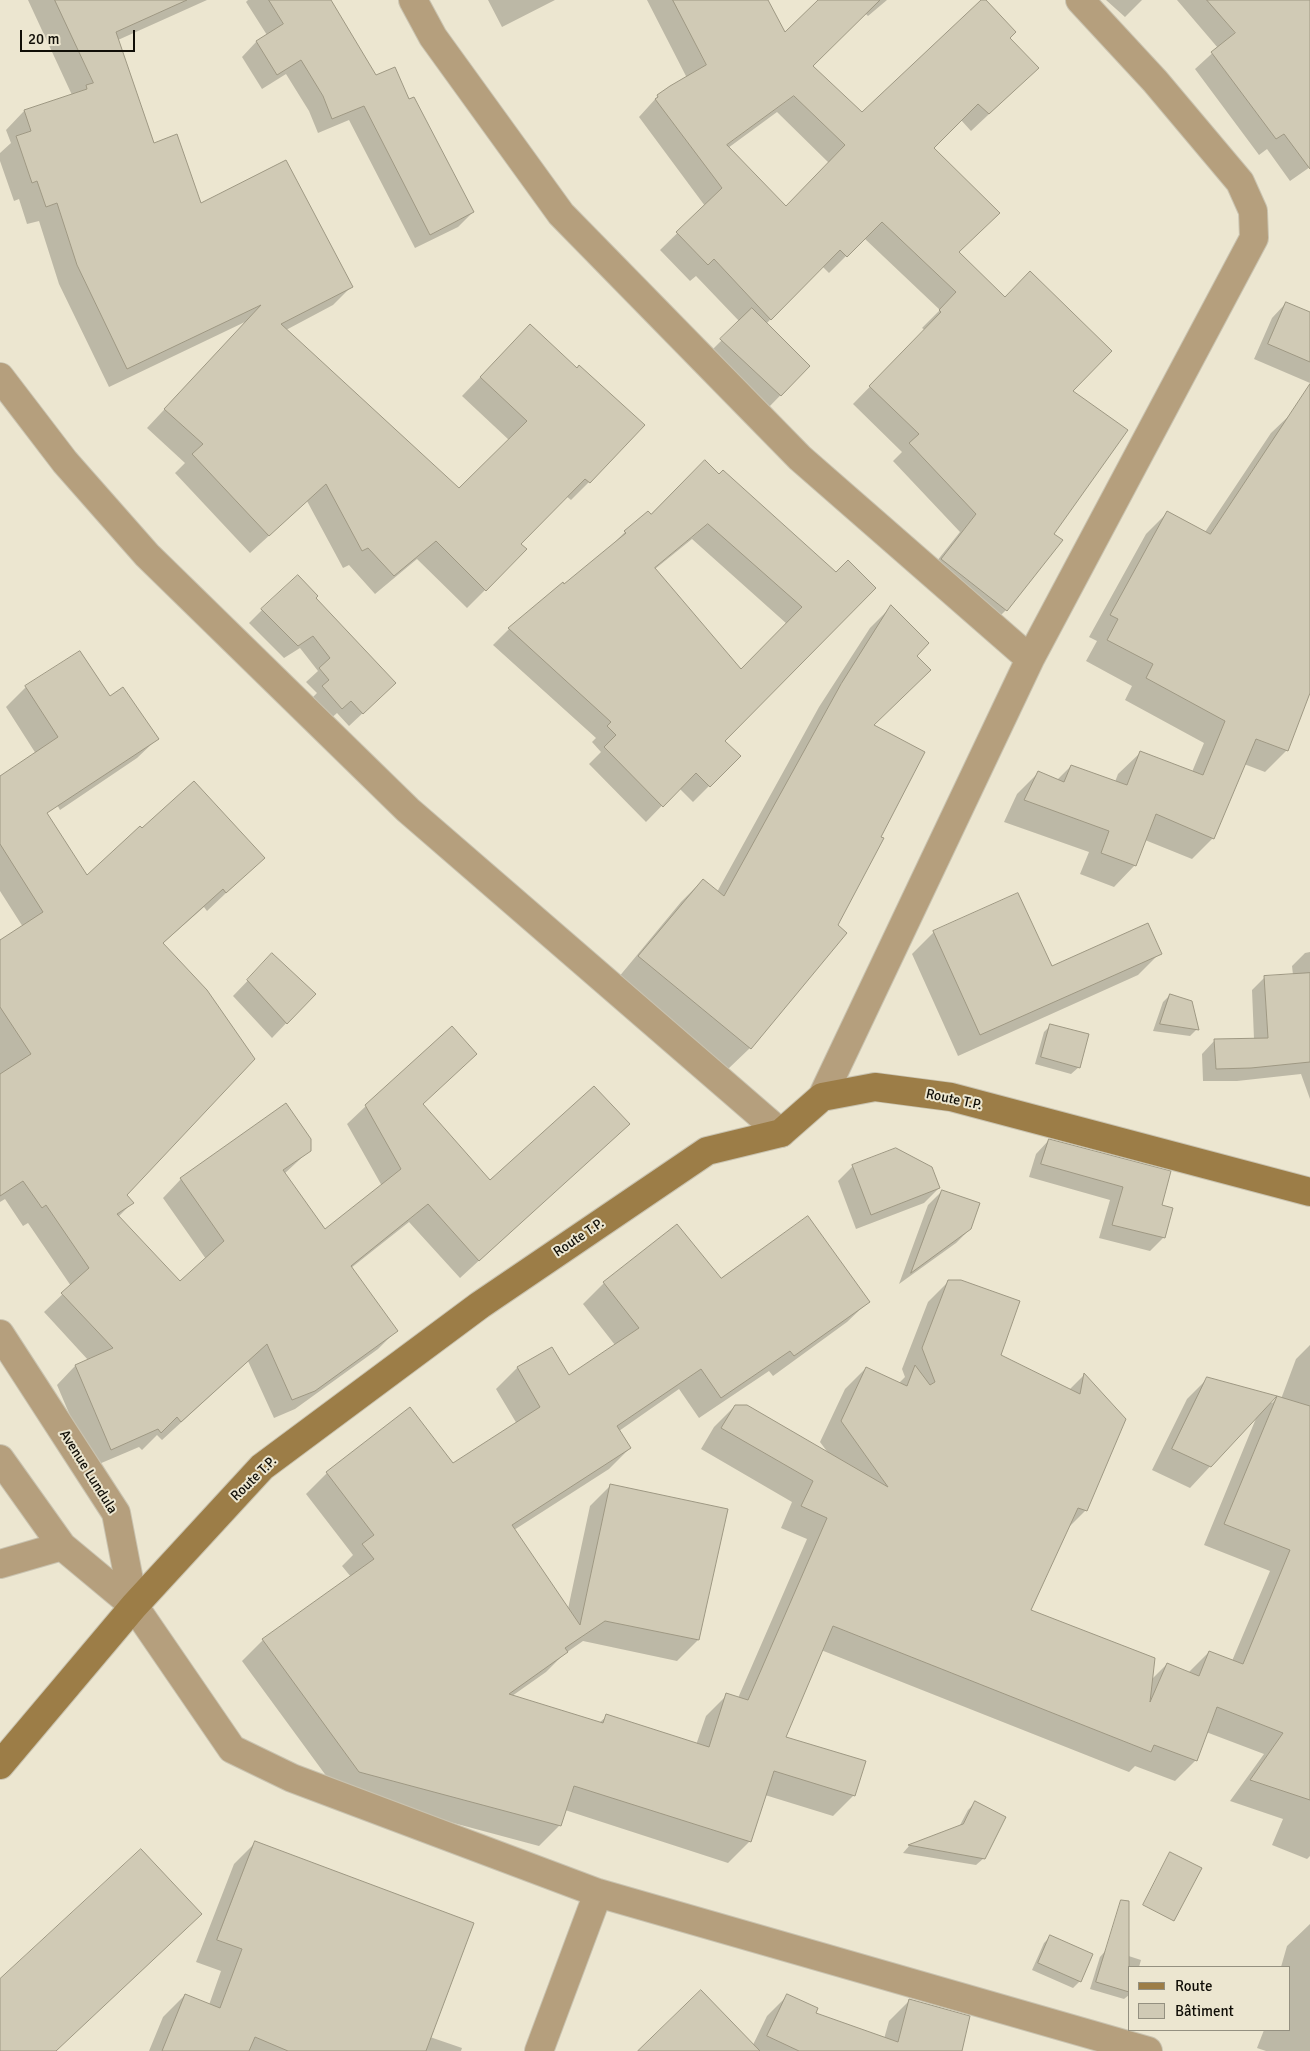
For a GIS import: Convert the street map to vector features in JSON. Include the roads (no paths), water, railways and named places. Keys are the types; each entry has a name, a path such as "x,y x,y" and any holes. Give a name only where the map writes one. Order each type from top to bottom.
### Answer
{"street":[{"path":"413,0 433,37 561,214 800,458 1030,659"},
{"path":"822,1097 1030,659 1254,238 1253,211 1240,182 1155,81 1080,0"},
{"path":"0,376 65,462 147,555 408,810 781,1133"},
{"name":"Route T.P.","path":"0,1765 134,1606 262,1467 480,1305 707,1151 781,1133 822,1097 875,1087 951,1097 1310,1192"},
{"name":"Avenue Lundula","path":"0,1334 116,1513 134,1606"},
{"path":"0,1459 62,1546 134,1606 232,1749 292,1778 598,1893 1148,2051"},
{"path":"0,1564 62,1546"},
{"path":"539,2051 598,1893"}]}
